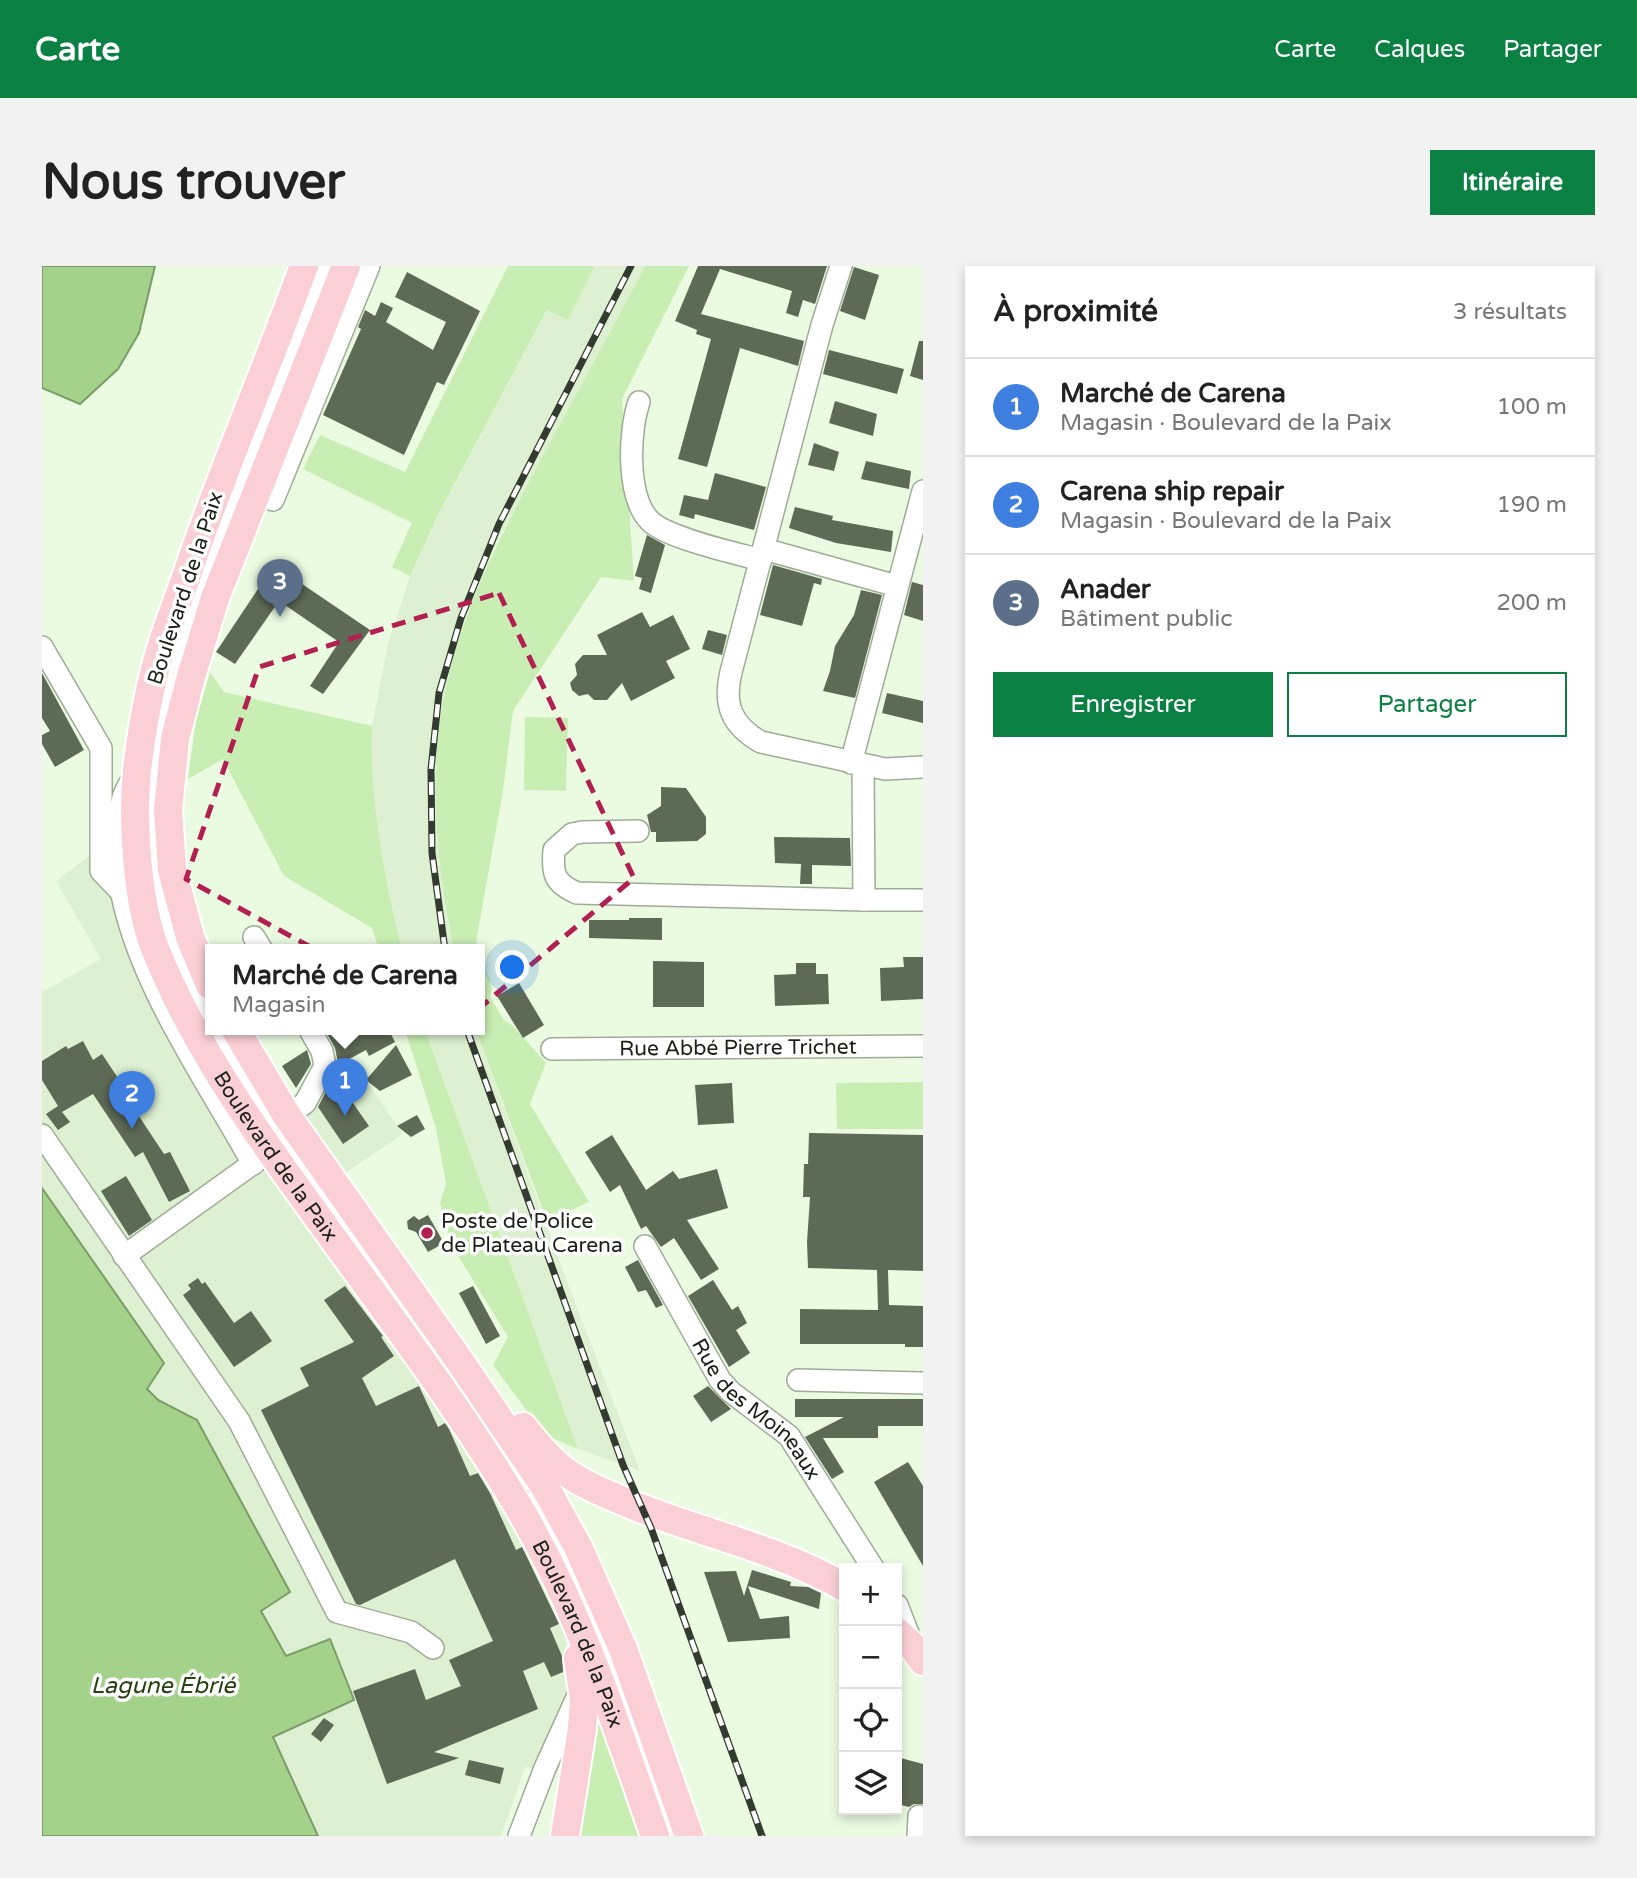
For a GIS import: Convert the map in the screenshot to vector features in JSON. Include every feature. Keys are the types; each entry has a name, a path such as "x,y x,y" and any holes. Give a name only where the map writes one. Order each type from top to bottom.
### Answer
{"main road":[{"name":"Boulevard de la Paix","path":"304,266 211,507 162,644 150,694 137,773 136,835 144,902 155,948 192,1025 239,1105 271,1155 486,1455 549,1562 573,1614 655,1836"},
{"name":"Boulevard de la Paix","path":"205,973 190,937 172,870 168,810 175,739 215,598 346,266"},
{"path":"204,639 216,629 223,617 244,574 273,500"},
{"name":"Boulevard de la Paix","path":"239,1035 345,1208 459,1360 545,1487 578,1547 623,1649 689,1836"},
{"path":"459,1360 475,1370 491,1386 552,1460 585,1485 683,1525 786,1558 839,1584"},
{"path":"565,1836 582,1729 582,1686 573,1614"}],"street":[{"name":"Boulevard de la Paix","path":"205,1020 195,1004 171,946 160,900 150,840 153,777 166,698 187,621 322,266"},
{"path":"273,500 369,266"},
{"path":"841,266 822,326 728,683 728,696 732,716 744,733 761,742 857,765 885,769 923,766"},
{"path":"639,402 631,445 633,474 639,500 649,521 665,531 897,586"},
{"path":"864,900 857,765 897,586 923,491"},
{"path":"42,647 101,748 101,871 123,894"},
{"path":"137,773 122,794 118,855 123,894 140,951 171,1023 271,1155 345,1208"},
{"path":"638,831 582,831 572,834 554,850 554,874 562,886 577,893 923,900"},
{"name":"Boulevard de la Paix","path":"215,1035 255,1101 271,1155"},
{"path":"287,1116 305,1103 325,1066 322,1051 313,1035"},
{"name":"Rue Abbé Pierre Trichet","path":"552,1049 923,1046"},
{"path":"42,1135 239,1421 337,1612 411,1632 433,1648"},
{"path":"124,1256 271,1155"},
{"name":"Boulevard de la Paix","path":"345,1208 565,1558 605,1653 675,1836"},
{"name":"Rue des Moineaux","path":"645,1246 720,1380 730,1392 789,1436 870,1563"},
{"path":"798,1380 923,1383"},
{"path":"499,1451 549,1562"},
{"path":"902,1620 911,1647"},
{"path":"519,1836 545,1768 582,1686"}],"highlighted area":[{"path":"499,593 634,878 457,1027 186,879 259,667"}],"shaded area":[{"path":"508,266 595,266 568,320 547,310 439,513 410,576 392,567 412,523 303,469 320,435 405,472"},
{"path":"595,266 645,266 497,542 461,633 444,698 437,766 439,840 446,913 453,944 401,944 379,842 370,761 372,726 388,644 410,576 439,514 548,309 568,319"},
{"path":"645,266 689,266 622,399 634,581 601,577 513,711 503,791 476,944 453,944 443,888 437,824 436,759 444,697 473,600 547,448"},
{"path":"210,672 224,692 372,726 376,811 384,867 401,944 377,944 372,928 284,876 223,759 188,779 196,720"},
{"path":"525,717 568,718 566,791 524,790"},
{"path":"90,855 126,855 129,883 205,1009 205,1035 221,1035 529,1544 564,1622 571,1682 536,1769 525,1767 501,1836 318,1836 272,1737 354,1700 297,1659 287,1657 261,1611 289,1592 197,1420 158,1400 146,1389 164,1363 42,1188 42,992 101,959 56,881"},
{"path":"485,968 492,987 490,997 504,1020 513,1026 546,1063 530,1104 589,1202 547,1221 478,1035 485,1035"},
{"path":"407,1035 427,1035 578,1449 545,1435 493,1365 508,1337 452,1246 440,1203 446,1184 436,1128"},
{"path":"427,1035 478,1035 569,1287 640,1471 578,1449"},
{"path":"354,1063 403,1134 341,1176 292,1105"},
{"path":"923,1082 923,1129 837,1129 836,1083"},
{"path":"595,1699 646,1836 576,1836"}],"water":[{"path":"42,266 155,266 139,333 118,369 80,404 42,388"},
{"name":"Lagune Ébrié","path":"42,1188 164,1363 147,1389 158,1400 197,1420 290,1592 261,1611 286,1656 330,1639 354,1700 273,1737 318,1836 42,1836"}],"building":[{"path":"698,266 827,266 815,304 803,300 798,317 786,313 792,291 720,269 701,314 804,341 798,366 740,348 707,467 678,459 711,339 696,334 697,330 675,321"},
{"path":"854,267 879,275 865,320 840,311"},
{"path":"407,272 480,311 444,385 437,382 404,455 323,415 361,329 358,327 365,310 375,316 381,302 393,308 386,322 433,350 446,322 395,297"},
{"path":"919,341 923,341 923,380 910,376"},
{"path":"829,350 904,369 897,394 823,374"},
{"path":"835,401 877,414 873,436 829,423"},
{"path":"814,443 839,452 834,471 808,465"},
{"path":"866,461 911,471 909,489 861,479"},
{"path":"715,473 766,487 754,530 695,514 694,519 679,515 684,495 708,500"},
{"path":"795,507 833,516 832,520 893,531 891,552 836,543 789,528"},
{"path":"647,535 665,545 651,593 639,589 642,578 635,576"},
{"path":"274,565 370,630 323,694 310,686 339,642 279,601 235,664 216,652"},
{"path":"773,565 822,579 821,585 814,583 802,626 760,615"},
{"path":"912,582 923,585 923,621 904,615"},
{"path":"861,590 882,595 855,698 823,691 835,646 854,615"},
{"path":"642,612 650,627 673,615 690,649 666,661 675,678 631,701 622,683 607,700 594,700 588,694 579,696 572,690 570,683 577,675 575,664 583,655 607,655 597,635"},
{"path":"708,630 727,635 722,655 702,649"},
{"path":"42,673 84,750 55,767 42,744 42,735 50,731 42,718"},
{"path":"887,693 923,701 923,723 882,713"},
{"path":"661,787 686,788 706,817 706,834 697,841 656,842 656,832 651,832 647,815 661,806"},
{"path":"774,837 850,838 851,866 812,865 812,884 800,884 801,864 775,863"},
{"path":"662,918 662,940 589,938 589,920"},
{"path":"903,957 923,957 923,999 881,1001 880,968 904,967"},
{"path":"653,961 704,962 704,1007 653,1007"},
{"path":"796,963 816,963 816,974 828,974 829,1004 775,1006 774,975 796,974"},
{"path":"519,983 544,1025 523,1038 497,996"},
{"path":"328,1035 392,1035 395,1042 369,1056 366,1050 340,1064 343,1070 335,1074 338,1063 335,1048"},
{"path":"83,1041 93,1060 102,1054 118,1078 115,1080 164,1154 170,1152 190,1191 169,1202 143,1152 135,1157 93,1094 62,1112 70,1122 58,1130 46,1114 58,1106 42,1080 42,1061 66,1046 68,1049"},
{"path":"396,1045 412,1075 380,1091 366,1080"},
{"path":"307,1050 311,1064 296,1088 282,1066"},
{"path":"334,1076 369,1126 343,1144 318,1107"},
{"path":"732,1083 734,1123 698,1125 695,1085"},
{"path":"417,1115 425,1129 411,1137 397,1126"},
{"path":"809,1133 923,1135 923,1271 888,1270 889,1305 923,1306 923,1347 905,1347 905,1344 800,1344 800,1309 878,1310 877,1270 808,1268 810,1197 803,1197"},
{"path":"612,1135 646,1190 673,1171 679,1179 717,1169 728,1208 687,1220 719,1269 701,1280 674,1238 661,1247 646,1226 641,1229 620,1185 610,1192 585,1152"},
{"path":"126,1176 152,1220 129,1236 101,1191"},
{"path":"428,1215 444,1243 428,1252 416,1232 408,1229 407,1221 414,1216 419,1220"},
{"path":"638,1260 663,1305 656,1308 646,1290 638,1292 625,1267"},
{"path":"198,1278 202,1284 205,1282 234,1323 251,1311 272,1341 234,1367 183,1295 191,1289 188,1285"},
{"path":"713,1280 732,1310 738,1306 747,1323 736,1330 750,1353 729,1367 688,1296"},
{"path":"345,1286 383,1336 381,1337 394,1356 362,1378 376,1406 419,1386 438,1427 445,1423 449,1429 470,1476 478,1473 490,1493 516,1550 522,1547 559,1624 550,1628 562,1656 563,1672 551,1677 544,1662 523,1671 538,1709 434,1752 459,1758 387,1784 353,1691 415,1669 426,1700 461,1686 449,1660 493,1641 455,1559 360,1605 356,1604 261,1410 309,1386 300,1368 354,1342 324,1300"},
{"path":"473,1286 500,1336 486,1344 459,1293"},
{"path":"708,1386 731,1409 711,1422 693,1396"},
{"path":"795,1399 923,1399 923,1426 878,1426 878,1438 823,1438 844,1472 832,1479 805,1437 844,1417 795,1417"},
{"path":"908,1462 923,1486 923,1566 874,1482"},
{"path":"752,1570 791,1582 790,1586 808,1587 821,1593 819,1609 748,1586 760,1619 789,1616 790,1638 728,1642 704,1572 736,1571 744,1596"},
{"path":"324,1718 334,1725 321,1742 311,1734"},
{"path":"902,1758 923,1764 923,1804 909,1807 902,1805"},
{"path":"469,1760 504,1768 500,1784 465,1775"}],"railway":[{"path":"444,944 432,853 431,769 439,693 461,618 499,524 631,266"},
{"path":"469,1035 623,1465 651,1528 762,1836"}],"place":[{"name":"Anader","path":"280,617"},
{"name":"Marché de Carena","path":"345,1116"},
{"name":"Carena ship repair","path":"132,1129"},
{"name":"Poste de Police de Plateau Carena","path":"427,1233"}]}
